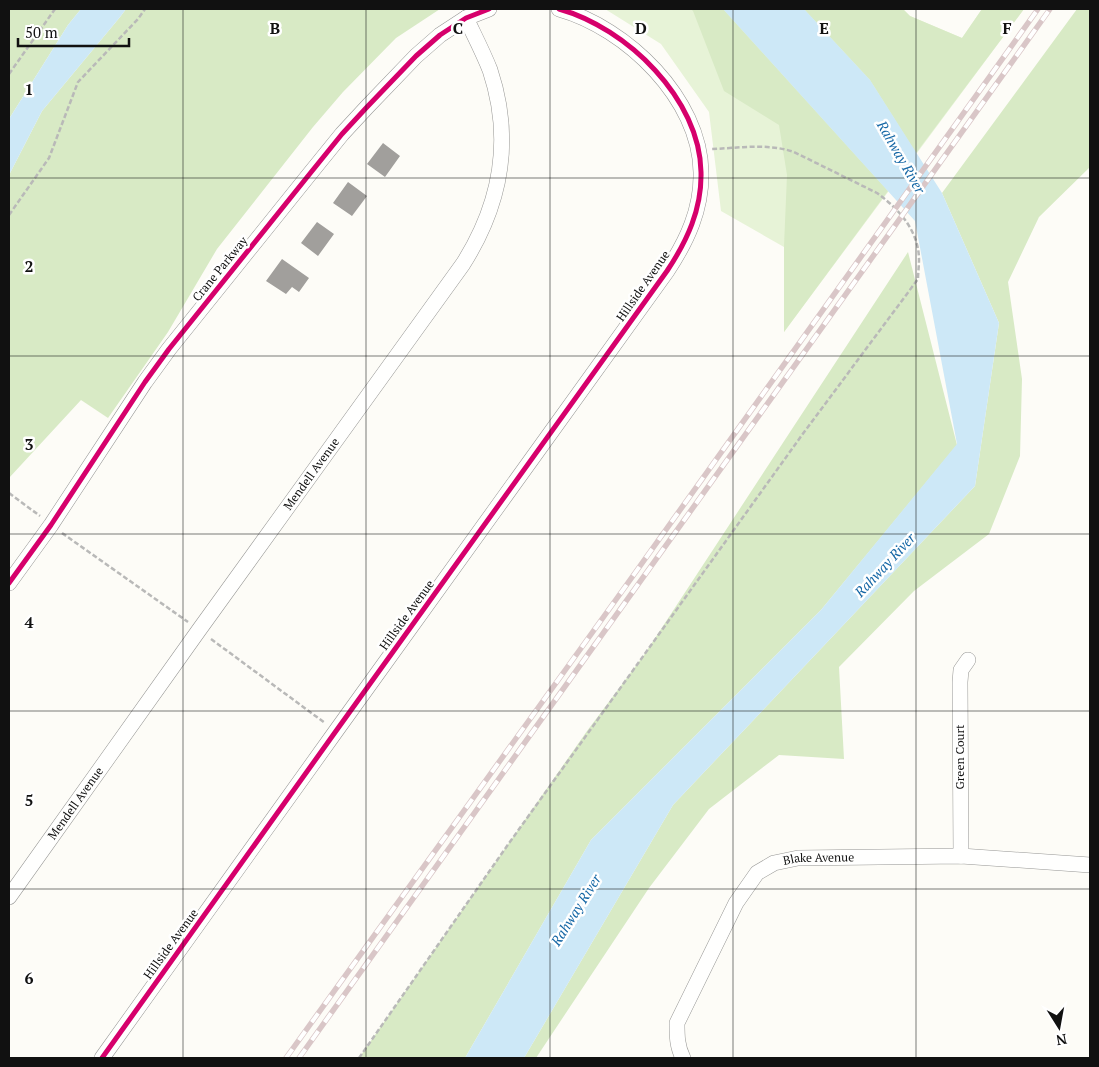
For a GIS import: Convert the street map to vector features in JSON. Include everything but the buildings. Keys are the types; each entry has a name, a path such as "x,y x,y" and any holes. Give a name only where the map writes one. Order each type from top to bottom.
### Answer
{"street":[{"name":"Crane Parkway","path":"9,583 51,525 145,382 169,349 342,134 416,56 440,35 466,18 489,9"},
{"path":"559,9 596,24 627,44 654,68 665,80 682,108 699,149"},
{"name":"Mendell Avenue","path":"9,897 463,264 476,242 489,212 498,180 501,151 501,119 490,71 466,18"},
{"name":"Hillside Avenue","path":"102,1058 667,272 694,221 700,196 701,172 699,149"},
{"name":"Green Court","path":"961,856 960,682 961,670 968,660"},
{"name":"Blake Avenue","path":"683,1058 676,1039 677,1023 736,903 756,873 774,863 798,858 961,856 1090,865"}],"path":[{"path":"9,74 55,9"},
{"path":"9,215 49,158 78,82 138,19 145,9"},
{"path":"360,1058 507,846 796,442 918,280 918,247 910,227 899,211 877,193 785,148 699,149"},
{"path":"9,493 51,525"}],"green space":[{"path":"9,9 81,9 68,25 9,119"},
{"path":"126,9 440,9 396,38 343,92 313,127 217,249 168,332 108,418 81,400 9,478 9,175 42,111"},
{"path":"605,9 903,9 910,16 962,38 982,9 1024,9 784,332 784,247 721,211 709,112 661,44"},
{"path":"691,9 723,9 888,191 784,332 784,246 787,175 779,125 724,91"},
{"path":"804,9 903,9 910,16 962,38 982,9 1024,9 916,153 870,80"},
{"path":"1077,9 1090,9 1090,167 1039,217 1008,282 1022,379 1020,456 989,534 914,591 839,667 844,759 779,755 709,809 649,888 536,1058 524,1058 673,805 975,486 999,323 942,193"},
{"path":"908,252 957,445 821,610 591,840 465,1058 359,1058 587,731 644,655"}],"water":[{"path":"81,9 126,9 42,111 9,175 9,119 68,25"},
{"name":"Rahway River","path":"723,9 804,9 870,80 942,193 999,323 975,486 673,805 524,1058 465,1058 591,840 821,610 957,444 915,221"}],"railway":[{"path":"286,1058 1038,9"},
{"path":"299,1058 1050,9"}],"cycle path":[{"path":"9,583 51,525 145,382 169,349 342,134 416,56 440,35 466,18 489,9"},
{"path":"102,1058 667,271 687,236 699,199 701,172 697,145 688,118 674,93 655,70 634,50 610,32 585,18 559,9"}]}
